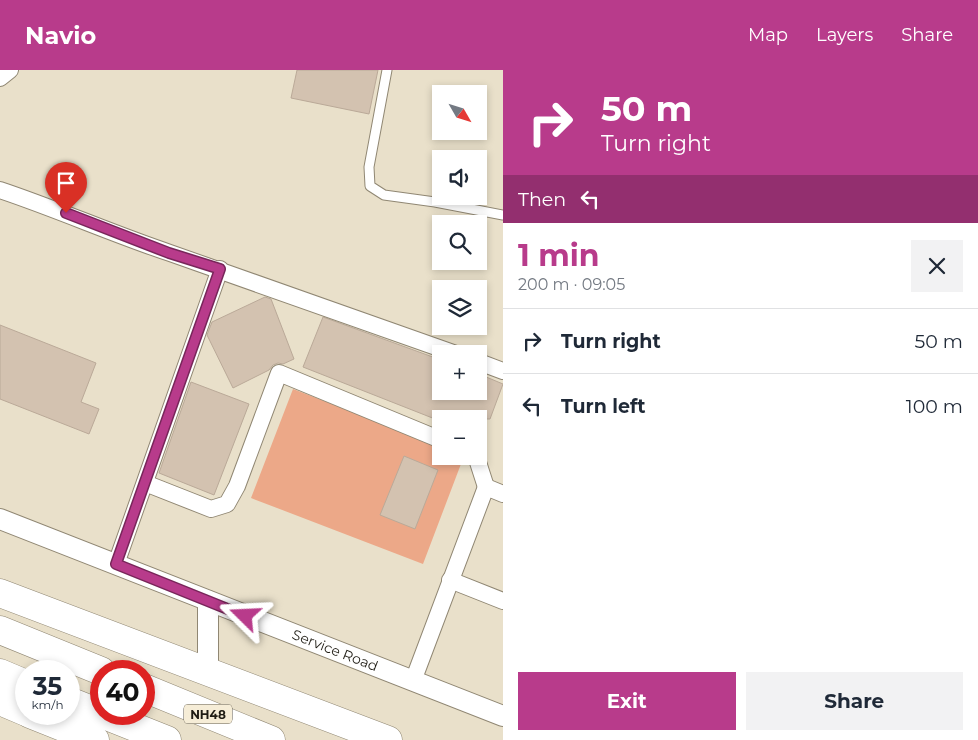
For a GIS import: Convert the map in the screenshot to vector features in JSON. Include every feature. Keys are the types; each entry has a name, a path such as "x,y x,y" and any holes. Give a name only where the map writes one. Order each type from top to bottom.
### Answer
{"highway":[{"path":"0,593 388,740"},
{"path":"0,630 90,667"},
{"path":"0,673 15,679"},
{"name":"NH48","path":"155,692 272,740"},
{"path":"0,702 15,708"},
{"path":"80,705 167,740"},
{"path":"58,725 95,740"}],"street":[{"path":"0,78 10,70"},
{"path":"0,190 48,206 169,253 220,269 432,345"},
{"path":"116,564 220,269"},
{"path":"487,365 503,371"},
{"path":"144,483 211,509 226,504 237,486 279,373 432,436"},
{"path":"413,681 486,487 479,465"},
{"path":"486,487 503,494"},
{"name":"Service Road","path":"0,519 503,716"},
{"path":"450,580 503,601"},
{"path":"208,601 208,672"}],"lane":[{"path":"387,70 369,167 370,186 384,195 435,202 503,215"}],"shaded area":[{"path":"293,389 432,443 432,465 461,465 423,564 251,498"}],"building":[{"path":"297,70 378,70 369,114 291,98"},
{"path":"265,297 271,299 294,359 283,364 273,365 269,370 233,388 207,335 212,322"},
{"path":"323,317 432,357 432,400 487,400 487,377 503,384 490,419 487,419 487,410 432,410 432,418 303,367"},
{"path":"0,325 96,363 81,402 99,409 89,434 0,399"},
{"path":"191,382 249,404 214,495 159,473"},
{"path":"404,456 438,470 415,529 380,515"}],"route":[{"path":"66,213 169,253 220,269 116,564 245,616"}]}
